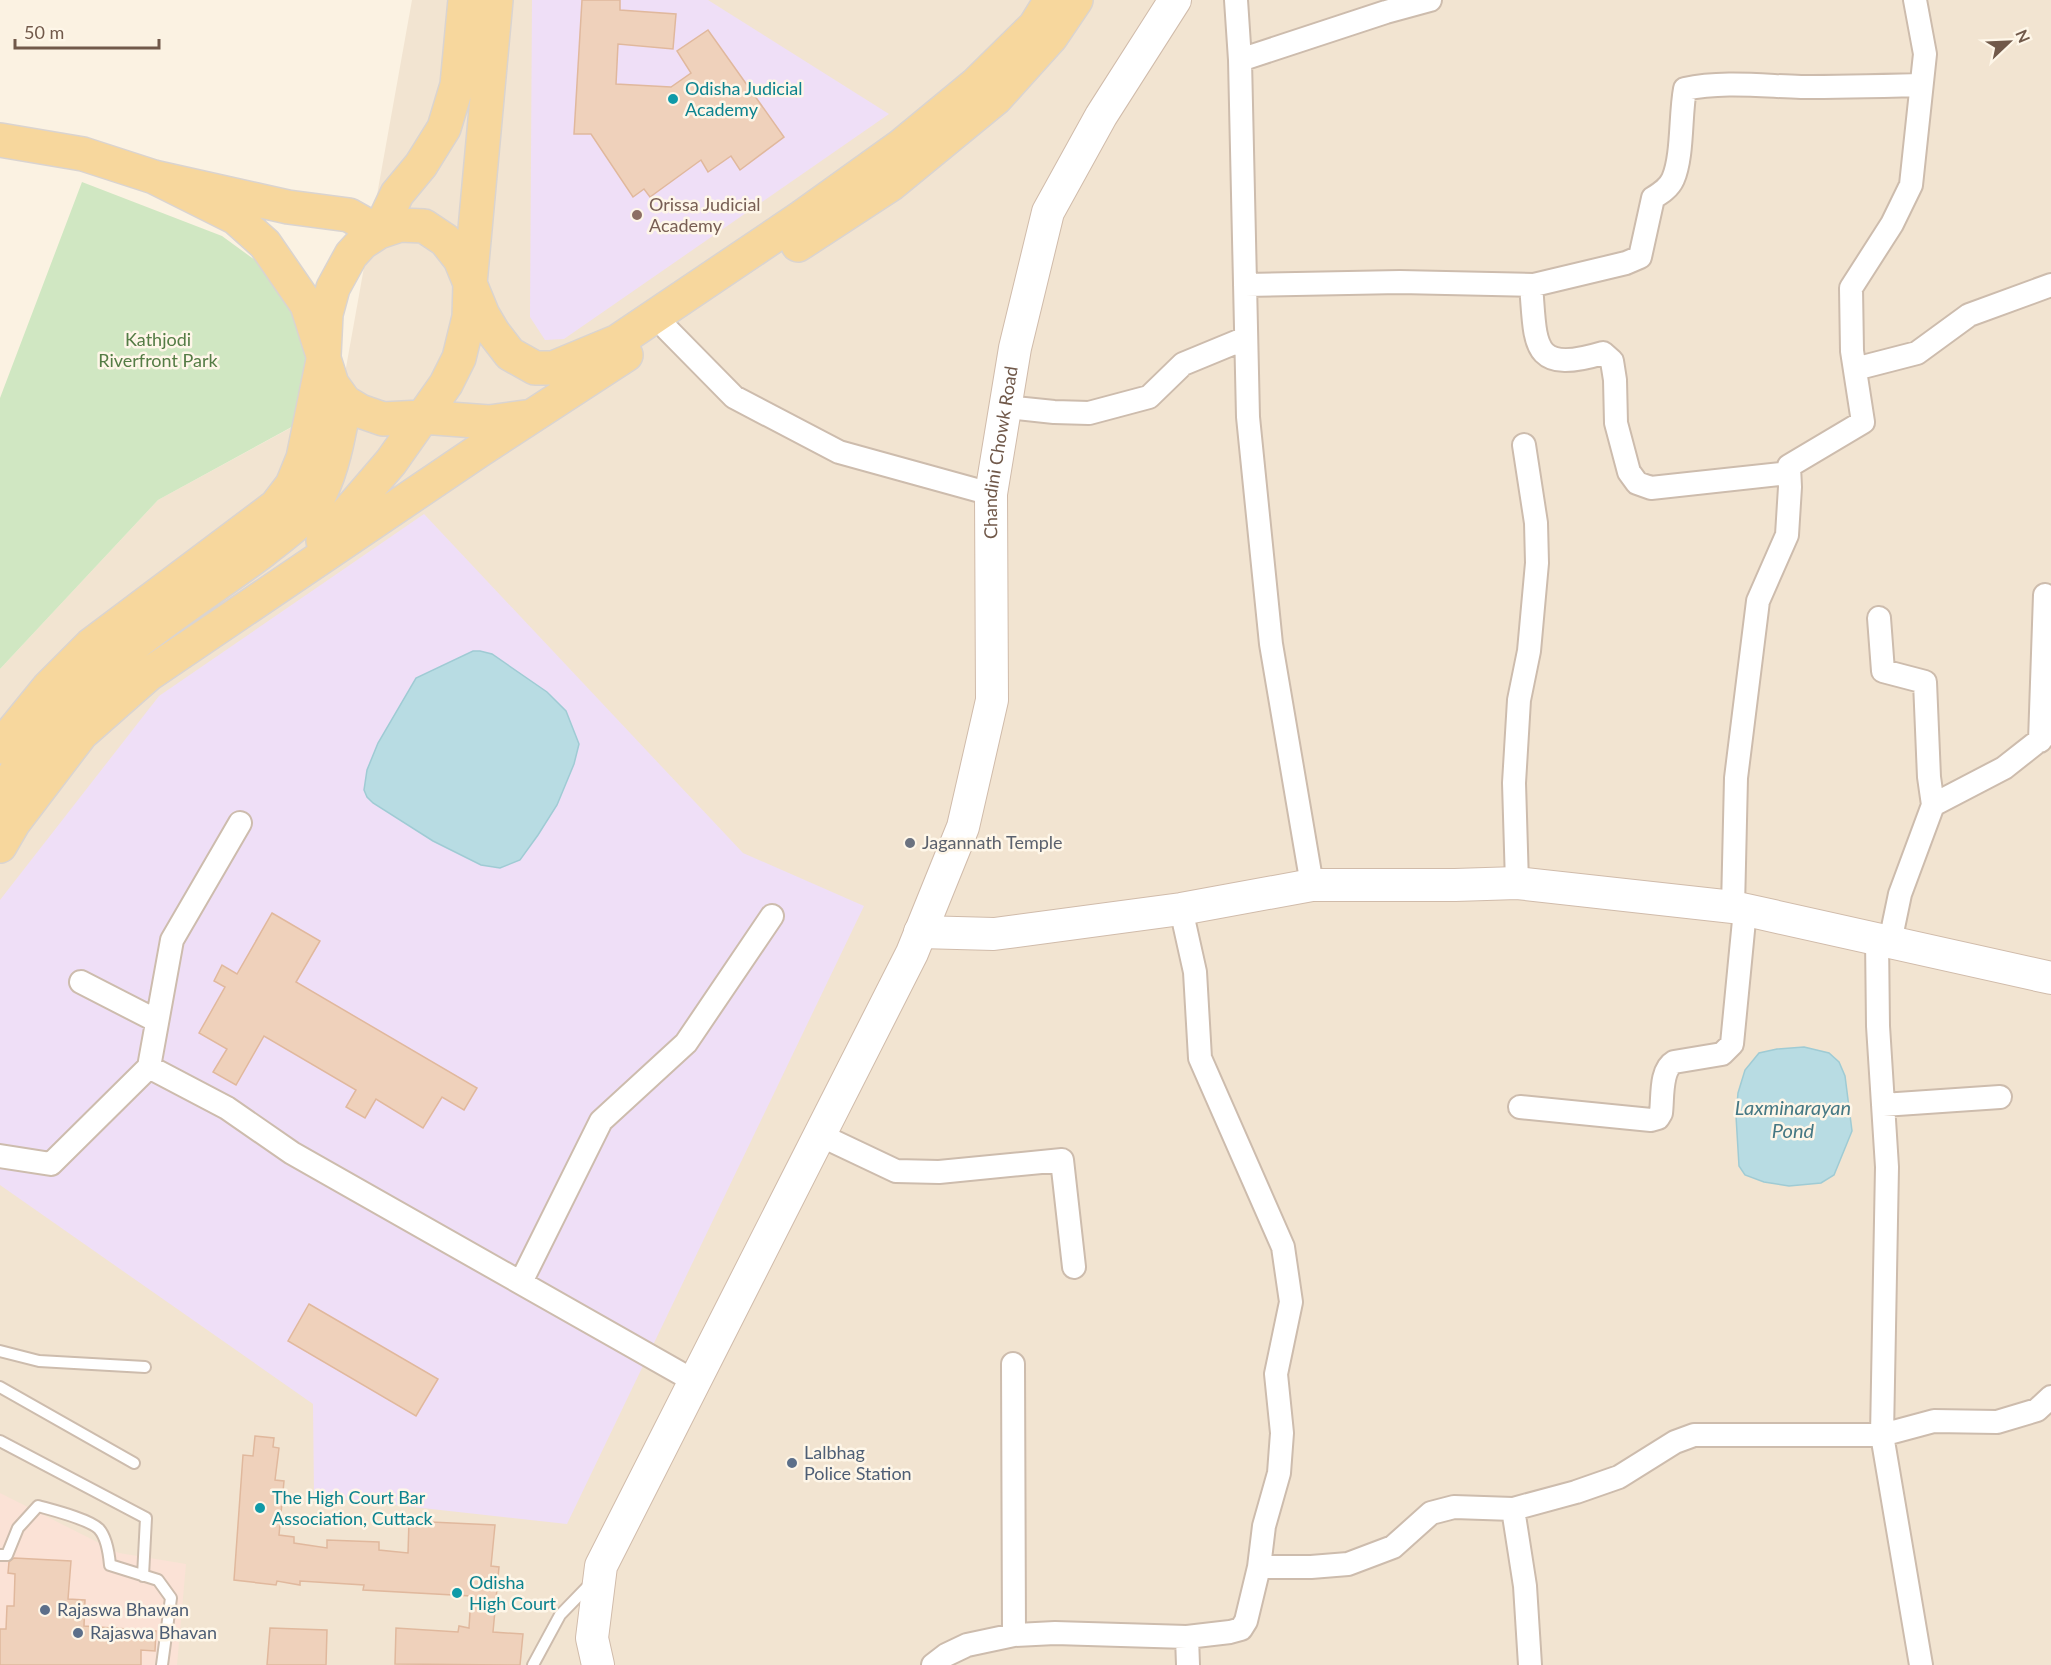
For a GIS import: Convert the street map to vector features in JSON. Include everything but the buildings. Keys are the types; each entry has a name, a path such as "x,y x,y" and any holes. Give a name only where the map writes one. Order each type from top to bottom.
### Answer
{"main road":[{"path":"379,232 397,194 421,165 444,128 457,84 465,0"},
{"path":"287,580 358,503 391,462 446,384 459,358 470,317 470,284 496,0"},
{"path":"0,747 49,687 91,645 276,506 292,484 303,458 324,355 326,314 333,288 351,255 362,243 379,232 400,225 424,226 445,240 460,259 483,315 510,354 535,368 553,368 618,341 901,146 975,85 1035,26 1051,0"},
{"path":"0,846 14,822 81,734 149,674 532,416 890,185 996,98 1051,37 1076,0"},
{"name":"Chandini Chowk Road","path":"598,1665 592,1638 601,1566 912,953 963,827 992,700 991,494 1016,348 1048,212 1101,117 1175,0"},
{"path":"0,140 83,154 154,177 288,207 349,215 379,232"},
{"path":"154,177 236,218 266,244 307,305 332,384 345,402 360,411 383,419 422,417 489,422 532,416"},
{"path":"0,797 15,771 102,671 141,639 243,566 298,523 320,495 334,452 345,402"},
{"path":"920,932 994,934 1181,909 1312,885 1517,883 1739,909 2051,978"}],"street":[{"path":"1236,0 1240,60 1248,417 1271,644 1312,885"},
{"path":"1240,60 1386,12 1430,0"},
{"path":"1520,1107 1651,1120 1658,1118 1661,1113 1665,1073 1668,1065 1722,1054 1732,1044 1739,909 1736,778 1758,601 1787,535 1789,466 1863,422 1852,351 1851,288 1892,224 1911,185 1925,54 1915,0"},
{"path":"1245,285 1400,282 1531,285 1561,280 1626,263 1640,257 1653,198 1662,193 1672,181 1677,165 1685,89 1700,86 1921,85"},
{"path":"1531,285 1535,339 1542,353 1557,360 1580,360 1603,353 1612,362 1615,380 1616,423 1629,472 1637,483 1652,488 1789,473"},
{"path":"1855,369 1917,353 1969,315 2051,285"},
{"path":"667,329 734,397 839,452 991,494"},
{"path":"1006,407 1089,413 1149,397 1183,364 1246,338"},
{"path":"1517,883 1514,783 1519,700 1533,619 1537,563 1536,524 1524,446"},
{"path":"1933,805 2004,768 2045,736 2045,595"},
{"path":"1879,618 1883,671 1925,682 1929,777 1933,805 1883,941 1878,1026 1887,1167 1882,1434 1922,1665"},
{"path":"0,1156 51,1164 150,1067 172,940 240,823"},
{"path":"933,1665 946,1655 967,1645 1014,1635 1187,1637 1230,1632 1241,1629 1246,1621 1259,1567 1264,1526 1279,1473 1282,1433 1276,1374 1291,1302 1283,1247 1200,1058 1195,972 1181,909"},
{"path":"521,1282 601,1121 686,1043 772,916"},
{"path":"81,982 157,1022"},
{"path":"150,1067 227,1108 292,1153 694,1381"},
{"path":"1883,1105 2001,1097"},
{"path":"820,1135 896,1171 939,1172 1062,1160 1074,1267"},
{"path":"1013,1364 1014,1635"},
{"path":"1259,1567 1348,1564 1393,1547 1431,1514 1454,1507 1513,1509 1576,1492 1619,1477 1675,1442 1694,1435 1882,1434 1934,1421 1996,1422 2037,1410 2051,1397"},
{"path":"1513,1509 1525,1586 1530,1665"},
{"path":"1187,1637 1188,1665"}],"lane":[{"path":"0,1351 39,1361 145,1367"},
{"path":"0,1387 134,1463"},
{"path":"0,1441 146,1518 143,1576"},
{"path":"0,1555 7,1555 18,1528 38,1506 74,1516 99,1529 108,1548 110,1565 158,1580 171,1598 162,1665"},
{"path":"533,1665 560,1615 600,1573"}],"shaded area":[{"path":"412,0 2051,0 2051,1665 0,1665 0,669 158,500 340,401"},
{"name":"Orissa Judicial Academy","path":"532,0 708,0 889,114 564,339 545,340 530,317"},
{"path":"424,514 743,853 864,906 567,1524 314,1496 313,1404 0,1185 0,900 159,696"},
{"path":"0,1493 119,1553 186,1564 177,1665 0,1665"}],"green space":[{"name":"Kathjodi Riverfront Park","path":"82,182 222,236 259,263 322,355 310,417 158,500 0,669 0,398"}],"water":[{"path":"473,651 492,654 547,692 566,711 579,744 574,764 557,805 538,835 520,860 500,868 481,865 433,841 373,803 364,790 367,770 378,743 416,678"},
{"name":"Laxminarayan Pond","path":"1804,1047 1829,1053 1839,1062 1845,1076 1852,1131 1834,1175 1821,1183 1789,1186 1764,1182 1745,1175 1739,1166 1736,1116 1738,1093 1745,1070 1759,1053"}],"place":[{"name":"Odisha Judicial Academy","path":"673,99"},
{"name":"Orissa Judicial Academy","path":"637,215"},
{"name":"Jagannath Temple","path":"910,843"},
{"name":"Lalbhag Police Station","path":"792,1463"},
{"name":"The High Court Bar Association, Cuttack","path":"260,1508"},
{"name":"Odisha High Court","path":"457,1593"},
{"name":"Rajaswa Bhawan","path":"45,1610"},
{"name":"Rajaswa Bhavan","path":"78,1633"}]}
